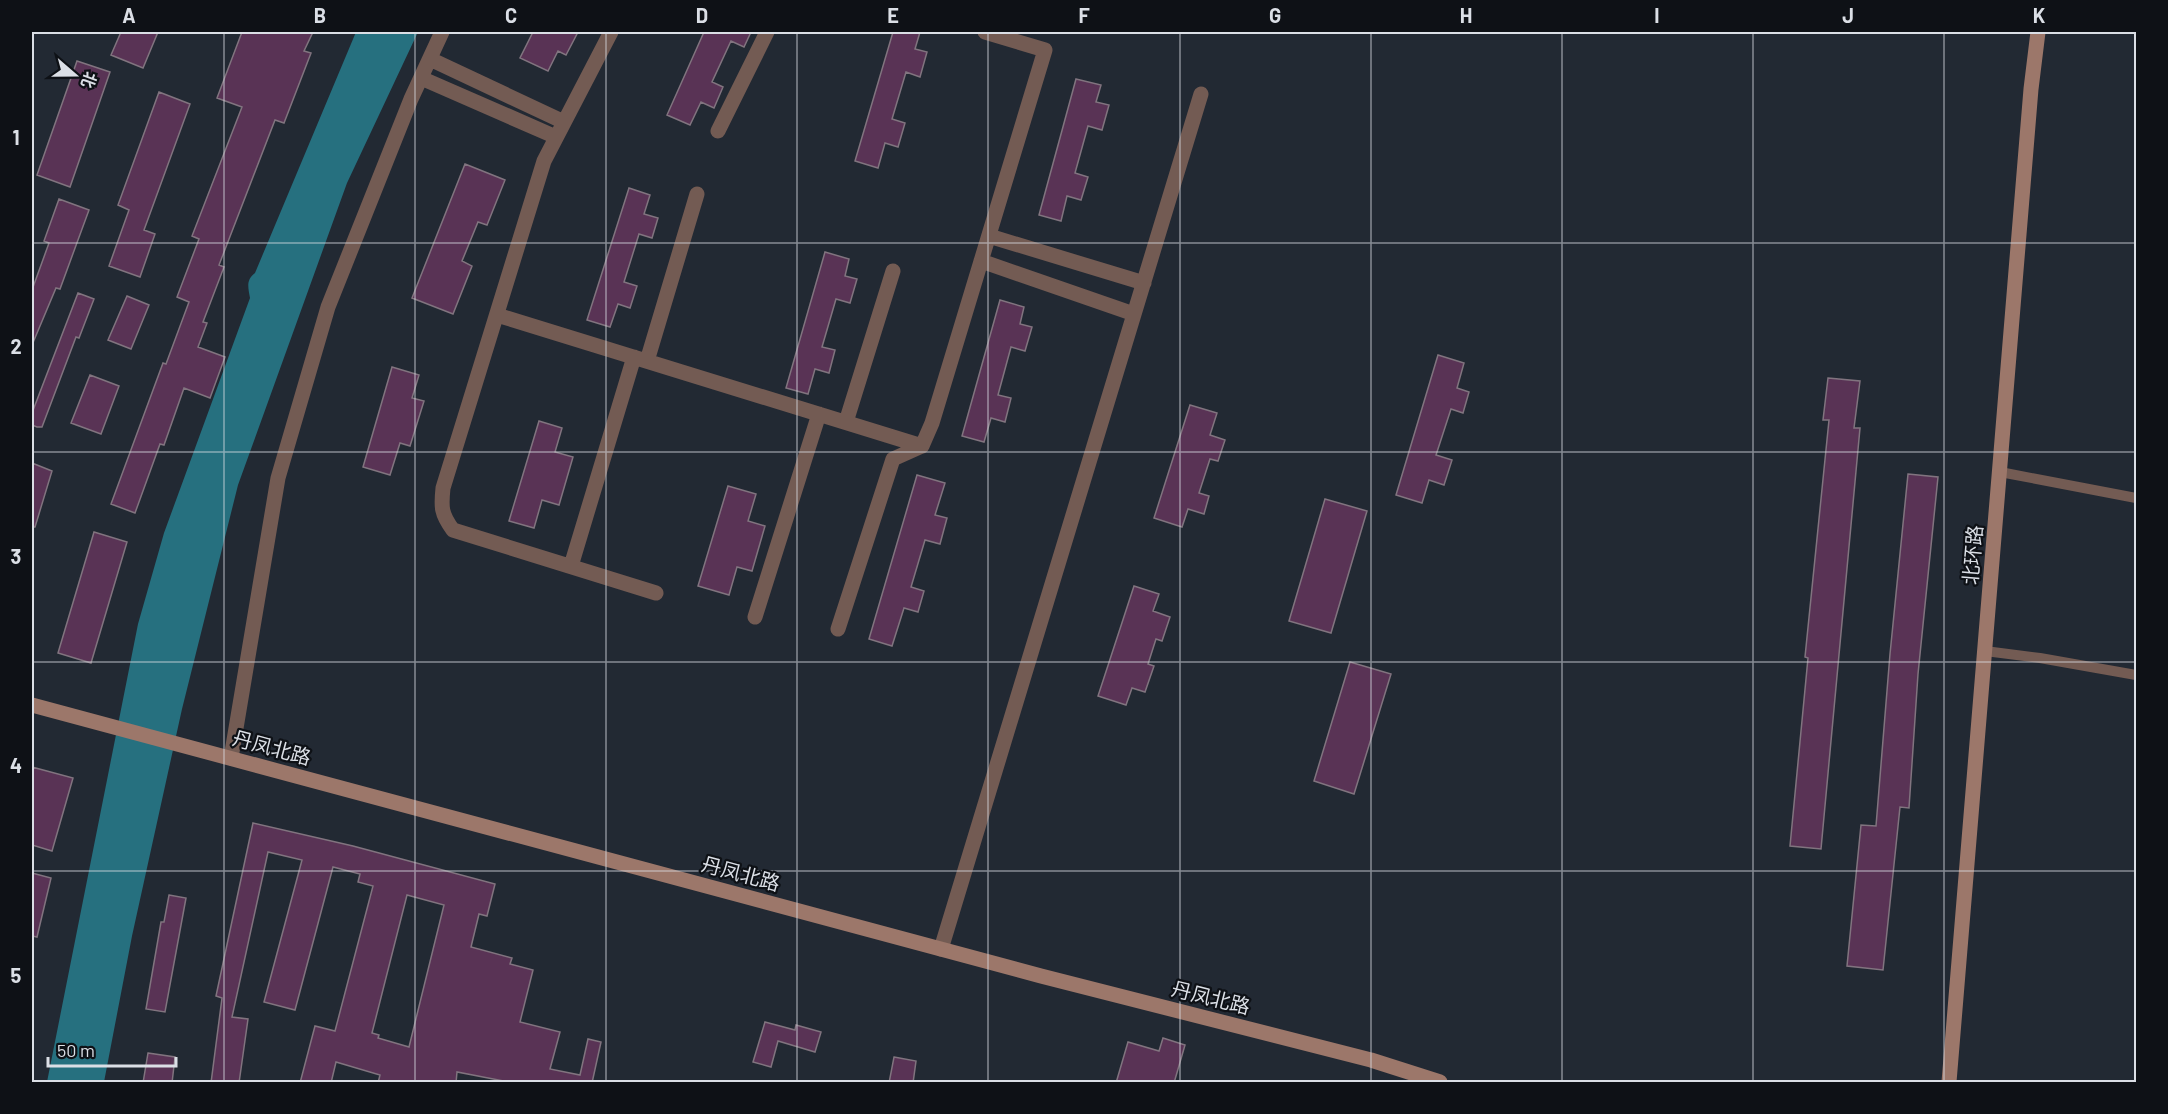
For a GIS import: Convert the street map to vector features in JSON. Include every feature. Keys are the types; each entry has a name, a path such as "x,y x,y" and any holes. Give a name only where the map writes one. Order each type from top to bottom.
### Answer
{"main road":[{"name":"北环路","path":"1949,1083 2031,89 2038,32"},
{"name":"丹凤北路","path":"32,705 941,949 1371,1060 1440,1083"}],"street":[{"path":"231,758 278,478 328,307 442,32"},
{"path":"610,32 544,161 443,488 441,505 444,517 453,530 656,593"},
{"path":"718,131 767,32"},
{"path":"838,629 893,459 922,446 932,423 1045,50 985,32"},
{"path":"430,59 564,122"},
{"path":"421,78 556,137"},
{"path":"941,949 1201,94"},
{"path":"571,566 697,194"},
{"path":"989,236 1144,283"},
{"path":"981,261 1134,314"},
{"path":"846,422 893,271"},
{"path":"496,315 922,446"},
{"path":"755,617 819,414"}],"lane":[{"path":"2000,472 2136,498"},
{"path":"1985,651 2040,657 2136,675"}],"water":[{"path":"356,32 418,32 347,183 238,485 182,709 132,936 104,1082 47,1082 138,624 164,533 250,298 249,281 255,273"}],"building":[{"path":"121,32 158,32 143,68 111,55"},
{"path":"242,32 313,32 304,51 311,53 284,123 275,120 219,265 224,267 203,322 207,323 198,347 225,357 210,398 184,388 164,445 160,444 135,513 111,504 163,363 166,364 189,302 177,297 199,239 192,236 242,107 217,98"},
{"path":"533,32 578,32 566,55 558,51 548,71 520,58"},
{"path":"704,32 751,32 744,47 731,41 712,82 723,87 714,108 701,102 690,125 667,115"},
{"path":"893,32 920,32 915,49 927,52 920,77 906,72 892,119 905,123 898,147 885,143 878,168 855,161"},
{"path":"77,61 110,72 70,187 37,175"},
{"path":"1076,79 1101,85 1096,102 1109,105 1102,130 1088,126 1075,173 1088,177 1081,200 1067,196 1061,221 1039,215"},
{"path":"159,92 190,104 144,230 155,234 140,277 109,266 129,210 118,205"},
{"path":"465,164 505,180 487,225 478,222 462,261 472,266 453,314 412,298"},
{"path":"629,188 650,195 644,214 658,218 652,238 639,234 624,282 637,286 630,308 618,304 610,327 587,320"},
{"path":"59,199 89,210 60,289 56,288 32,345 32,290 49,243 44,241"},
{"path":"825,252 849,259 845,276 857,279 850,303 836,299 822,347 835,350 829,373 815,369 808,394 786,388"},
{"path":"78,293 94,299 79,338 76,337 42,427 37,427 32,425 32,413"},
{"path":"127,296 149,305 131,349 108,340"},
{"path":"1000,300 1024,307 1020,324 1032,327 1025,351 1011,347 998,395 1011,398 1005,422 991,418 984,442 962,436"},
{"path":"1438,355 1464,363 1457,388 1469,392 1463,413 1451,409 1436,455 1452,460 1444,485 1429,480 1422,503 1396,495"},
{"path":"392,367 419,375 412,398 424,401 410,446 400,443 390,475 363,467"},
{"path":"90,375 119,386 101,434 71,423"},
{"path":"1828,378 1860,381 1854,428 1860,428 1821,849 1790,846 1808,658 1805,657 1829,420 1823,420"},
{"path":"1190,405 1217,413 1210,435 1225,440 1218,461 1210,459 1199,493 1209,496 1204,514 1188,509 1182,527 1154,518"},
{"path":"539,421 562,428 555,452 573,457 559,505 542,500 534,528 509,521"},
{"path":"32,463 52,471 35,527 32,527"},
{"path":"1908,474 1938,477 1918,674 1909,808 1900,807 1883,970 1847,966 1861,825 1876,826"},
{"path":"917,475 945,483 935,515 947,518 940,544 925,540 911,587 924,591 918,612 904,608 892,646 869,639"},
{"path":"728,486 756,494 748,521 765,526 752,571 737,567 729,595 698,586"},
{"path":"1325,499 1367,511 1331,633 1289,621"},
{"path":"94,532 127,542 91,663 58,653"},
{"path":"1134,586 1159,594 1153,611 1170,617 1162,641 1156,639 1148,664 1154,666 1145,692 1132,688 1126,705 1098,696"},
{"path":"1350,662 1391,674 1354,794 1314,781"},
{"path":"32,767 73,778 52,851 32,845"},
{"path":"253,823 353,846 495,884 487,916 479,914 471,947 512,958 510,964 533,970 520,1022 560,1032 550,1069 580,1075 588,1039 601,1042 592,1083 514,1083 457,1072 456,1083 378,1083 380,1075 336,1062 331,1083 300,1083 315,1026 335,1031 373,886 358,882 360,874 333,867 295,1010 264,1002 302,860 268,852 232,1017 248,1019 239,1083 211,1083 222,998 216,996","holes":["407,895 444,905 409,1047 378,1038 379,1035 372,1033"]},
{"path":"32,873 51,878 37,937 32,936"},
{"path":"169,895 186,898 165,1012 146,1009 161,922 164,922"},
{"path":"765,1022 795,1030 796,1025 821,1032 815,1052 778,1041 771,1067 753,1062"},
{"path":"1163,1038 1185,1045 1174,1083 1116,1083 1128,1042 1159,1051"},
{"path":"148,1053 175,1057 172,1083 143,1083"},
{"path":"894,1057 916,1061 913,1083 889,1083"}]}
